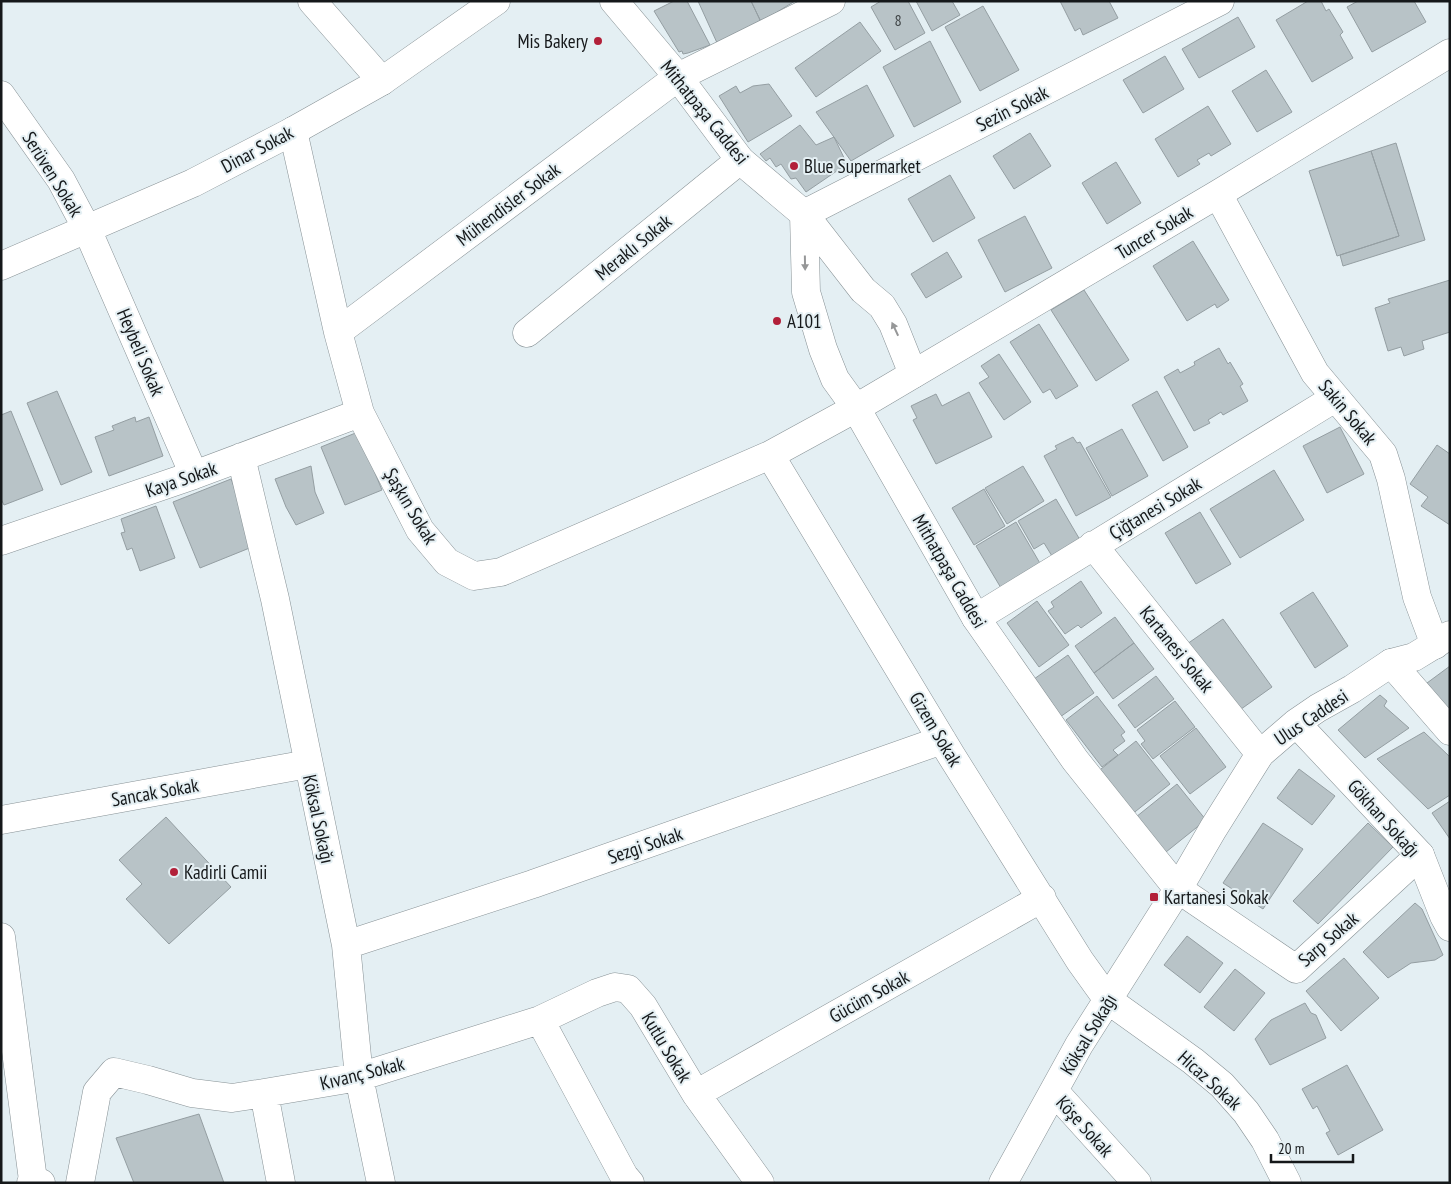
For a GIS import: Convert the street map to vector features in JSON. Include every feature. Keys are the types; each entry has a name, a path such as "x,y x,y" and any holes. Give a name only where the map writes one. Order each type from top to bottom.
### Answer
{"street":[{"path":"312,1 382,81"},
{"name":"Dinar Sokak","path":"1,266 193,183 293,131 382,81 496,1"},
{"name":"Mithatpaşa Caddesi","path":"614,1 678,77 740,160 804,214 863,290 882,306 893,324 913,374"},
{"name":"Mühendisler Sokak","path":"338,332 678,77 831,1"},
{"name":"Sezin Sokak","path":"804,214 1220,1"},
{"name":"Tuncer Sokak","path":"856,408 1218,194 1450,53"},
{"name":"Serüven Sokak","path":"1,95 61,180 87,229"},
{"name":"Şaşkın Sokak","path":"293,131 338,332 360,414 420,530 447,562 474,576 501,572 770,455 856,408"},
{"name":"Meraklı Sokak","path":"527,333 740,160"},
{"name":"Sakin Sokak","path":"1218,194 1315,373 1383,454 1391,479 1416,597 1442,640"},
{"name":"Mithatpaşa Caddesi","path":"804,214 806,292 823,349 835,378 856,408 976,618 1075,760 1178,890"},
{"name":"Heybeli Sokak","path":"87,229 194,475"},
{"name":"Çiğtanesi Sokak","path":"976,618 1335,398"},
{"name":"Kaya Sokak","path":"1,541 194,475 360,414"},
{"name":"Gizem Sokak","path":"770,455 942,740 1080,961 1108,1000"},
{"name":"Köksal Sokağı","path":"240,458 275,599 346,945 359,1077 381,1183"},
{"name":"Kartanesi Sokak","path":"1093,546 1260,754"},
{"name":"Ulus Caddesi","path":"1178,890 1213,829 1260,754 1296,723 1391,663 1414,656 1442,640"},
{"path":"1391,663 1450,731"},
{"name":"Gökhan Sokağı","path":"1296,723 1420,855 1450,927"},
{"name":"Sezgi Sokak","path":"346,945 533,884 942,740"},
{"name":"Sancak Sokak","path":"1,820 308,764"},
{"name":"Sarp Sokak","path":"1178,890 1296,970 1420,855"},
{"name":"Köksal Sokağı","path":"1003,1183 1079,1045 1178,890"},
{"name":"Gücüm Sokak","path":"696,1094 1042,898"},
{"path":"1,937 35,1182"},
{"name":"Kutlu Sokak","path":"540,1020 597,993 615,987 628,989 643,1006 696,1094 760,1183"},
{"name":"Hicaz Sokak","path":"1108,1000 1193,1061 1222,1085 1246,1112 1288,1183"},
{"path":"540,1020 621,1181"},
{"name":"Kıvanç Sokak","path":"80,1183 97,1092 114,1072 148,1080 192,1094 232,1098 359,1077 540,1020"},
{"name":"Köşe Sokak","path":"1054,1091 1137,1183"},
{"path":"264,1093 281,1183"}],"building":[{"path":"674,1 687,1 710,45 688,53 683,54 682,51 679,52 654,11"},
{"path":"698,1 751,1 761,22 718,45"},
{"path":"751,1 795,1 761,22"},
{"path":"881,1 908,1 925,33 895,50 871,7"},
{"path":"916,1 952,1 960,15 932,31"},
{"path":"1060,1 1109,1 1118,18 1083,35 1080,28 1075,31"},
{"path":"1308,1 1321,1 1326,11 1329,9 1343,32 1340,35 1353,58 1312,82 1276,20"},
{"path":"1358,1 1414,1 1426,22 1372,52 1347,7"},
{"path":"983,6 1019,70 980,91 945,27"},
{"path":"1238,17 1255,47 1199,78 1182,49"},
{"path":"860,22 881,51 816,97 795,68"},
{"path":"930,41 961,102 914,127 883,67"},
{"path":"1165,56 1184,89 1143,113 1123,80"},
{"path":"1266,70 1292,112 1257,132 1232,91"},
{"path":"769,84 792,116 748,142 719,96 736,86 740,93 753,86"},
{"path":"867,85 894,136 851,161 816,112"},
{"path":"1208,106 1231,144 1211,156 1209,153 1197,160 1200,164 1178,177 1155,139"},
{"path":"800,125 816,145 834,137 847,164 806,192 796,178 791,179 781,164 776,167 770,158 766,161 760,154"},
{"path":"1030,133 1051,166 1014,189 993,156"},
{"path":"1396,143 1425,240 1343,266 1340,255 1399,236 1371,151"},
{"path":"1371,151 1399,236 1337,256 1309,171"},
{"path":"1116,162 1141,203 1107,224 1082,183"},
{"path":"950,175 975,218 933,242 908,199"},
{"path":"1025,216 1052,268 1005,292 978,240"},
{"path":"1193,241 1229,300 1217,308 1215,304 1187,321 1153,266"},
{"path":"947,252 962,277 926,298 911,274"},
{"path":"1450,280 1450,332 1422,341 1424,349 1404,356 1401,347 1388,351 1375,308 1390,303 1388,299"},
{"path":"1084,290 1129,360 1096,381 1051,310"},
{"path":"1039,324 1078,386 1056,399 1050,389 1043,393 1010,342"},
{"path":"1219,348 1243,384 1240,386 1248,401 1223,415 1221,412 1208,420 1210,423 1194,431 1164,377 1178,369 1180,373 1195,365 1194,362"},
{"path":"999,354 1031,402 1004,420 979,383 989,377 981,366"},
{"path":"57,391 92,472 61,485 27,403"},
{"path":"1157,391 1188,447 1163,461 1132,405"},
{"path":"969,392 992,437 936,464 913,420 917,418 911,406 936,394 942,406"},
{"path":"11,411 43,490 4,505 1,499 1,415"},
{"path":"135,417 136,422 149,417 163,456 109,476 95,437 114,430 112,426"},
{"path":"1340,427 1364,474 1327,493 1303,446"},
{"path":"1122,429 1148,476 1112,496 1086,448"},
{"path":"358,432 382,490 345,505 321,447"},
{"path":"1073,437 1077,443 1080,442 1111,497 1076,516 1044,456 1057,449 1055,446"},
{"path":"1437,445 1450,454 1450,525 1421,506 1428,497 1410,484"},
{"path":"311,466 315,492 324,513 296,525 286,507 275,479"},
{"path":"1023,466 1044,501 1007,524 985,488"},
{"path":"1274,470 1304,520 1240,558 1210,509"},
{"path":"231,479 257,545 200,568 173,502"},
{"path":"984,489 1005,526 974,545 952,508"},
{"path":"1056,499 1083,545 1055,561 1044,543 1034,549 1018,521"},
{"path":"156,506 175,558 140,571 132,548 127,550 121,533 125,532 121,519"},
{"path":"1200,512 1231,564 1196,584 1165,533"},
{"path":"1016,522 1041,565 1001,588 976,546"},
{"path":"1081,581 1102,613 1081,628 1078,625 1065,634 1048,611 1054,607 1051,602"},
{"path":"1313,592 1348,646 1315,668 1280,613"},
{"path":"1037,601 1069,645 1039,667 1007,623"},
{"path":"1115,617 1134,643 1094,673 1075,646"},
{"path":"1223,619 1272,687 1237,712 1187,644"},
{"path":"1134,643 1154,669 1113,699 1094,673"},
{"path":"1068,655 1094,693 1053,722 1027,684"},
{"path":"1450,666 1450,713 1427,683"},
{"path":"1156,676 1174,699 1135,728 1118,705"},
{"path":"1380,695 1387,701 1384,706 1409,728 1365,758 1338,730"},
{"path":"1097,696 1125,732 1121,735 1125,741 1113,750 1118,755 1102,767 1066,720"},
{"path":"1175,701 1195,727 1153,759 1141,744 1145,741 1137,730"},
{"path":"1196,728 1226,767 1190,794 1160,756"},
{"path":"1424,732 1450,757 1450,795 1428,809 1377,759"},
{"path":"1136,741 1170,784 1131,815 1096,773"},
{"path":"1299,769 1335,796 1312,825 1277,798"},
{"path":"1177,784 1206,820 1166,852 1136,817"},
{"path":"1450,801 1450,839 1432,813"},
{"name":"Kadirli Camii","path":"166,817 231,887 169,944 126,899 142,884 119,860"},
{"path":"1263,823 1303,849 1263,909 1223,883"},
{"path":"1368,823 1393,847 1318,924 1293,901"},
{"path":"1415,903 1422,909 1443,955 1435,960 1411,963 1388,978 1363,952"},
{"path":"1187,936 1223,963 1200,993 1164,965"},
{"path":"1344,958 1379,998 1341,1031 1306,991"},
{"path":"1235,969 1265,993 1234,1031 1204,1007"},
{"path":"1305,1003 1311,1013 1316,1015 1326,1038 1270,1065 1255,1039 1271,1020"},
{"path":"1347,1065 1383,1130 1338,1155 1326,1133 1330,1131 1317,1106 1313,1109 1302,1089"},
{"path":"199,1114 224,1183 134,1183 116,1138"}],"place":[{"name":"Mis Bakery","path":"598,41"},
{"name":"Blue Supermarket","path":"794,166"},
{"name":"A101","path":"777,321"},
{"name":"Kadirli Camii","path":"174,872"},
{"name":"Kartanesi̇ Sokak","path":"1154,897"}]}
